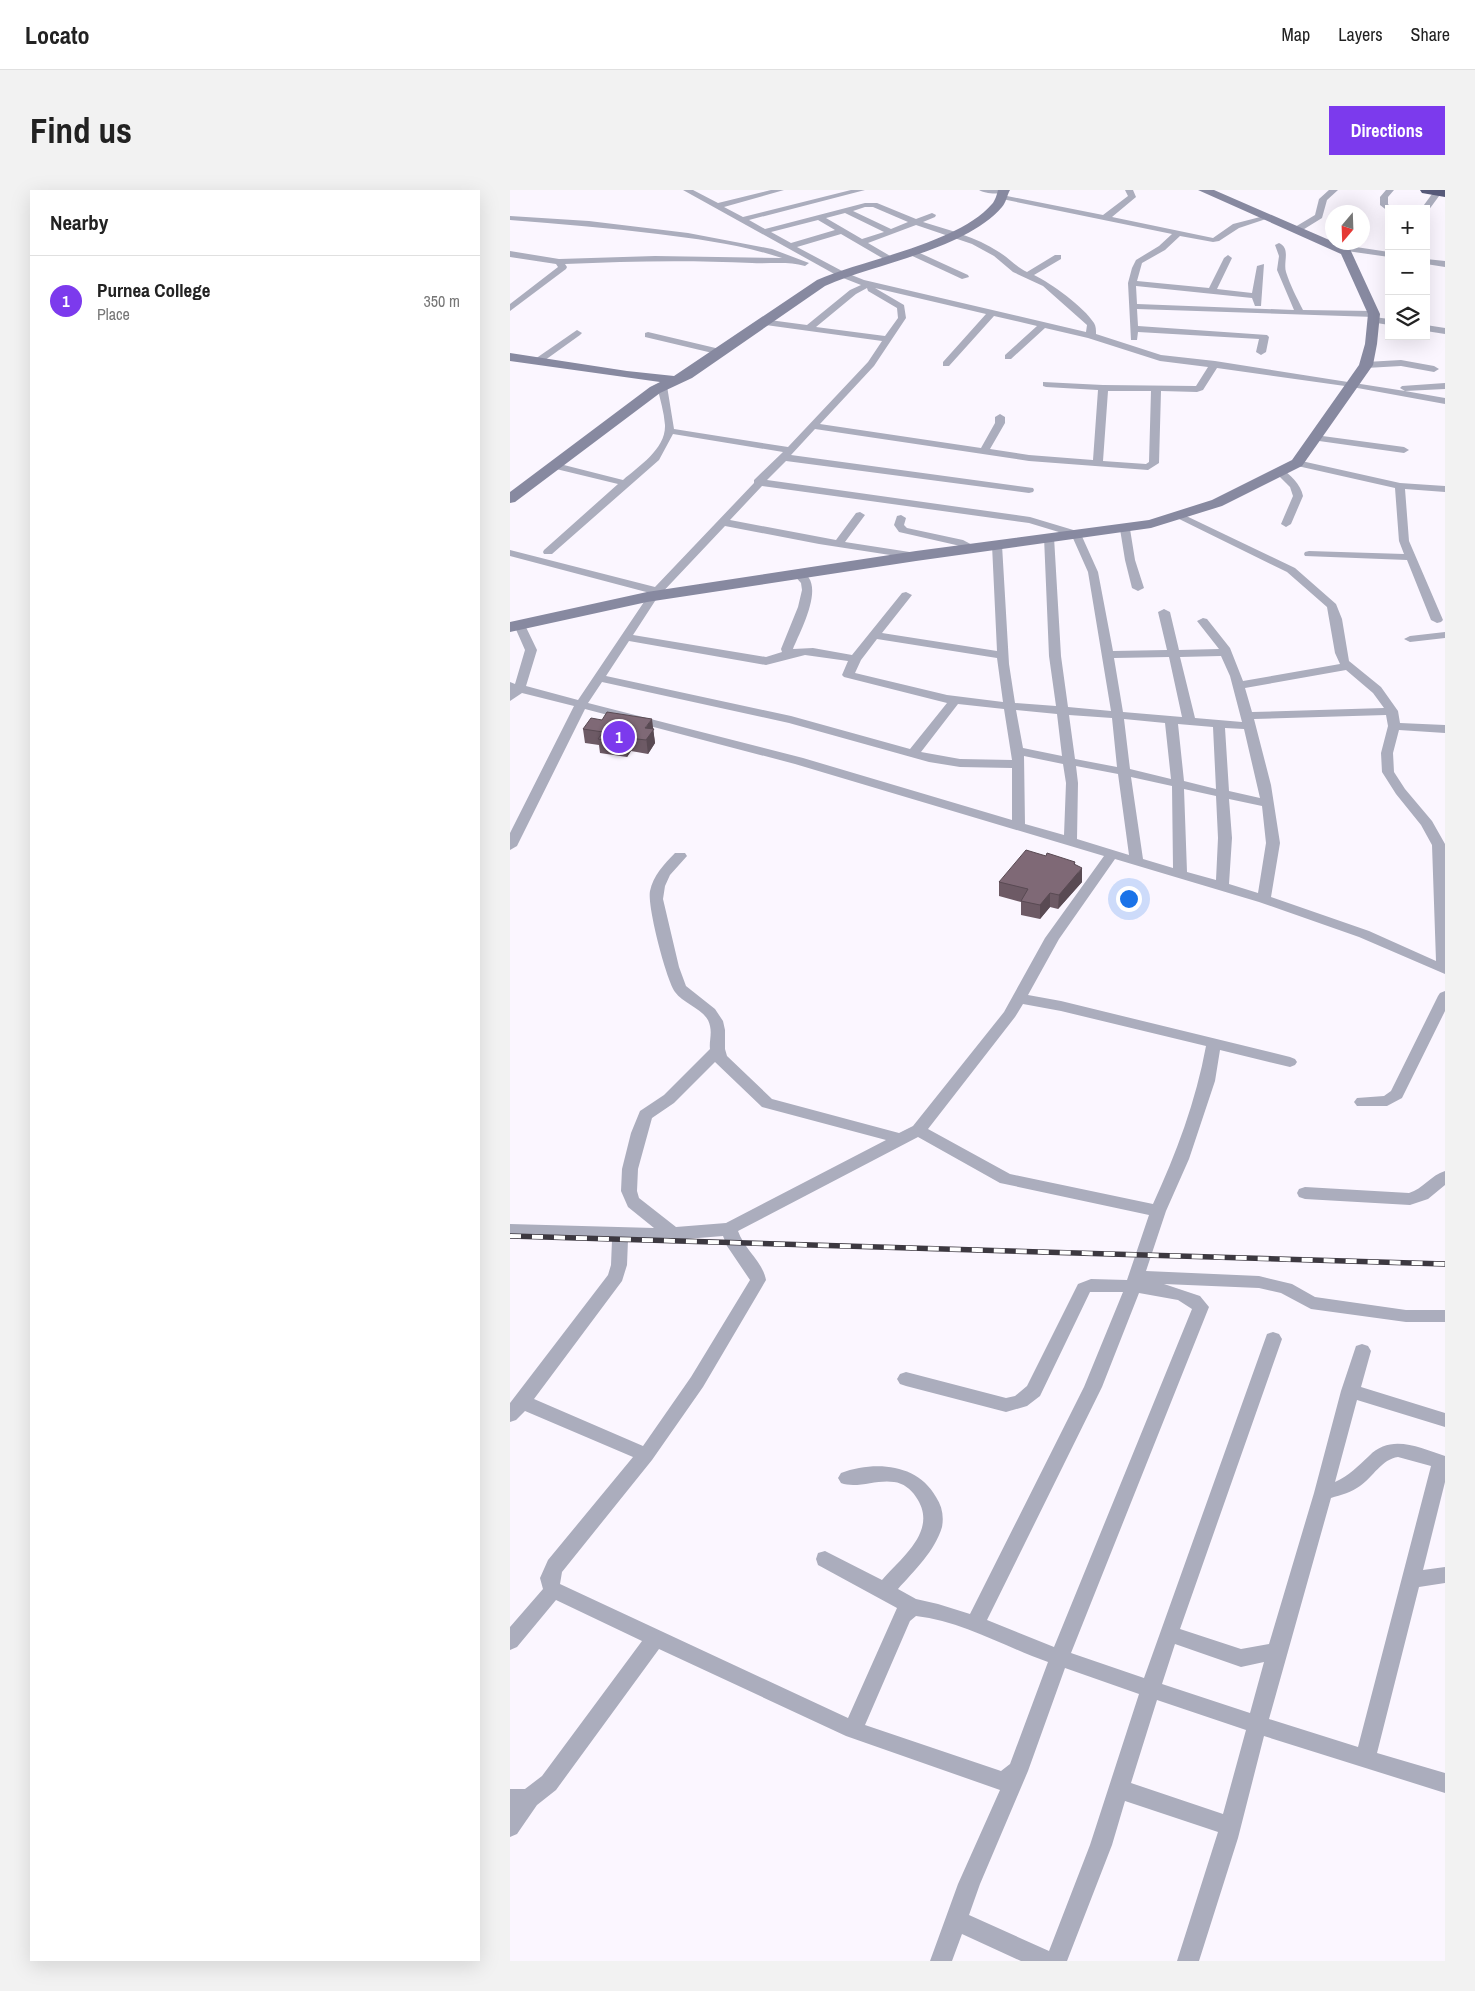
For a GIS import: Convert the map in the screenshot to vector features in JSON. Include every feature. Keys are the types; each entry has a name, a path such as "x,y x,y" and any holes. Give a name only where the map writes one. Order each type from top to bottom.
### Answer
{"street":[{"path":"510,846 580,706 655,594 785,453 871,364 902,318 901,307 863,284 838,273 687,190"},
{"path":"717,206 766,191 780,190"},
{"path":"816,190 829,198"},
{"path":"741,220 861,190"},
{"path":"983,190 1003,193 1105,218 1216,240 1236,226 1268,217"},
{"path":"1105,218 1132,197 1132,192 1129,190"},
{"path":"1204,190 1325,242"},
{"path":"1298,229 1319,216 1323,199 1334,190"},
{"path":"1385,206 1384,197 1390,190"},
{"path":"1428,205 1437,192"},
{"path":"510,357 655,385 676,380 687,375 762,322 838,273 888,260 971,227 998,205 1003,193"},
{"path":"763,232 870,204 975,242 1046,284 1084,316 1091,326 1092,336"},
{"path":"845,210 891,232"},
{"path":"860,242 891,232 932,215"},
{"path":"819,217 888,260"},
{"path":"510,218 589,223 730,242 769,251 838,273"},
{"path":"790,246 842,231"},
{"path":"1128,348 1134,339 1132,283 1139,262 1162,248 1178,233"},
{"path":"1279,245 1283,256 1281,270 1299,312"},
{"path":"1176,516 1291,570 1332,606 1344,662 1377,690 1392,711 1394,726 1386,762 1388,772 1400,791 1442,844 1444,970 1364,934 1264,899 1070,843 799,761 513,691 531,650 515,626 655,594 1049,537 1126,529 1150,524 1217,503 1280,472 1296,463 1366,365 1374,317 1346,252 1342,250"},
{"path":"1365,250 1385,252"},
{"path":"911,252 965,277"},
{"path":"510,254 559,262 616,259 715,259 762,262 797,260"},
{"path":"1442,264 1445,256"},
{"path":"1028,275 1058,257"},
{"path":"1212,291 1228,258"},
{"path":"510,308 563,267 559,262"},
{"path":"1132,283 1212,291 1257,300 1260,266"},
{"path":"863,284 1092,336 1160,358 1215,364 1386,389 1445,402"},
{"path":"809,328 863,284"},
{"path":"1132,306 1299,312 1374,317 1385,321"},
{"path":"946,364 992,313"},
{"path":"1442,330 1445,319"},
{"path":"762,322 888,339"},
{"path":"1008,357 1043,325"},
{"path":"1134,329 1260,336 1264,338 1261,352"},
{"path":"538,361 578,334"},
{"path":"648,335 721,352"},
{"path":"1366,365 1400,363 1434,369"},
{"path":"1046,384 1102,388 1200,388 1215,364"},
{"path":"548,552 654,458 663,447 670,431 670,418 655,385"},
{"path":"510,499 556,466 655,385"},
{"path":"1386,389 1445,386"},
{"path":"1098,462 1102,388"},
{"path":"812,426 1029,458 1148,466 1154,463 1156,389"},
{"path":"985,450 1000,423 1000,417"},
{"path":"670,431 785,453 1004,488 1029,490"},
{"path":"1315,438 1404,450"},
{"path":"1296,463 1400,486 1445,489"},
{"path":"556,466 625,483"},
{"path":"1280,472 1295,484 1298,494 1297,501 1286,524"},
{"path":"758,482 1030,520 1076,534 1093,572 1118,716 1128,811 1137,862"},
{"path":"1400,486 1404,541 1437,620"},
{"path":"839,543 860,515"},
{"path":"901,518 900,526 903,530 959,542 973,548"},
{"path":"722,522 916,556"},
{"path":"1126,529 1130,560 1138,588"},
{"path":"1049,537 1055,656 1072,783 1070,843"},
{"path":"510,542 632,575"},
{"path":"997,545 1003,655 1017,758 1019,827"},
{"path":"510,553 655,594"},
{"path":"1309,554 1410,557"},
{"path":"788,654 787,649 801,613 808,588 807,583 797,573"},
{"path":"906,595 855,659 848,675 955,700 1118,716 1219,723 1392,711"},
{"path":"1164,612 1190,720"},
{"path":"1203,621 1225,652 1238,686 1265,785 1273,843 1264,899"},
{"path":"1410,639 1445,635"},
{"path":"626,636 766,660 777,660 788,654 819,653 855,659"},
{"path":"874,636 1003,655"},
{"path":"1107,654 1225,652"},
{"path":"1238,686 1348,666"},
{"path":"598,678 791,720 913,754 960,763 1017,758 1070,762 1178,783 1268,804"},
{"path":"913,754 955,700"},
{"path":"1171,719 1178,783 1180,875"},
{"path":"1219,723 1225,838 1222,887"},
{"path":"1394,726 1445,729"},
{"path":"510,1230 620,1234 717,1232 729,1229 861,1158 918,1130 1010,1014 1052,938 1111,855"},
{"path":"680,856 669,866 660,881 656,889 656,899 678,986 681,991 713,1016 717,1023 716,1052 732,1071 767,1103 900,1140"},
{"path":"1362,1102 1387,1100 1397,1094 1445,996"},
{"path":"1018,998 1061,1006 1290,1062"},
{"path":"975,1624 1093,1387 1135,1282 1158,1211 1181,1159 1189,1131 1208,1081 1214,1044"},
{"path":"673,1234 654,1217 636,1206 631,1199 628,1184 632,1162 645,1115 669,1099 716,1052"},
{"path":"918,1130 1006,1179 1158,1211"},
{"path":"1305,1193 1410,1198 1422,1195 1445,1177"},
{"path":"729,1229 733,1242 757,1275 758,1280 697,1382 646,1455 555,1566 549,1578 549,1584 553,1590 655,1639 853,1730 1002,1781 1012,1776 1018,1770"},
{"path":"620,1234 620,1265 616,1277 516,1409 646,1455"},
{"path":"941,1961 969,1884 1018,1770 1059,1658 1201,1307 1197,1301 1179,1294 1135,1282"},
{"path":"906,1379 1006,1404 1017,1403 1027,1399 1034,1391 1084,1288 1091,1285 1135,1282 1259,1282 1286,1288 1312,1303 1406,1316 1445,1316"},
{"path":"1056,1961 1102,1845 1169,1633 1273,1339"},
{"path":"1188,1961 1230,1826 1256,1725 1362,1351"},
{"path":"1350,1391 1445,1420"},
{"path":"1323,1493 1338,1489 1359,1478 1377,1457 1386,1452 1406,1451 1443,1463 1365,1759"},
{"path":"847,1478 894,1474 906,1477 921,1486 934,1509 933,1525 928,1539 884,1591"},
{"path":"825,1559 913,1607 925,1608 975,1624 1059,1658 1256,1725 1445,1783"},
{"path":"1411,1580 1445,1575"},
{"path":"510,1641 553,1590"},
{"path":"853,1730 903,1615 913,1607"},
{"path":"1169,1633 1228,1656 1241,1658 1277,1651"},
{"path":"510,1827 520,1799 536,1796 549,1783 655,1639"},
{"path":"1119,1789 1230,1826"},
{"path":"956,1920 1046,1961"}],"building":[{"path":"607,712 652,719 645,728 654,729 646,740 629,738 625,743 598,739 603,732 583,729 591,718 602,720"},
{"path":"1026,850 1046,856 1047,853 1075,862 1074,864 1082,868 1059,895 1050,893 1040,905 1021,901 1028,889 999,882"}],"railway":[{"path":"510,1236 1445,1264"}],"place":[{"name":"Purnea College","path":"619,737"}]}
